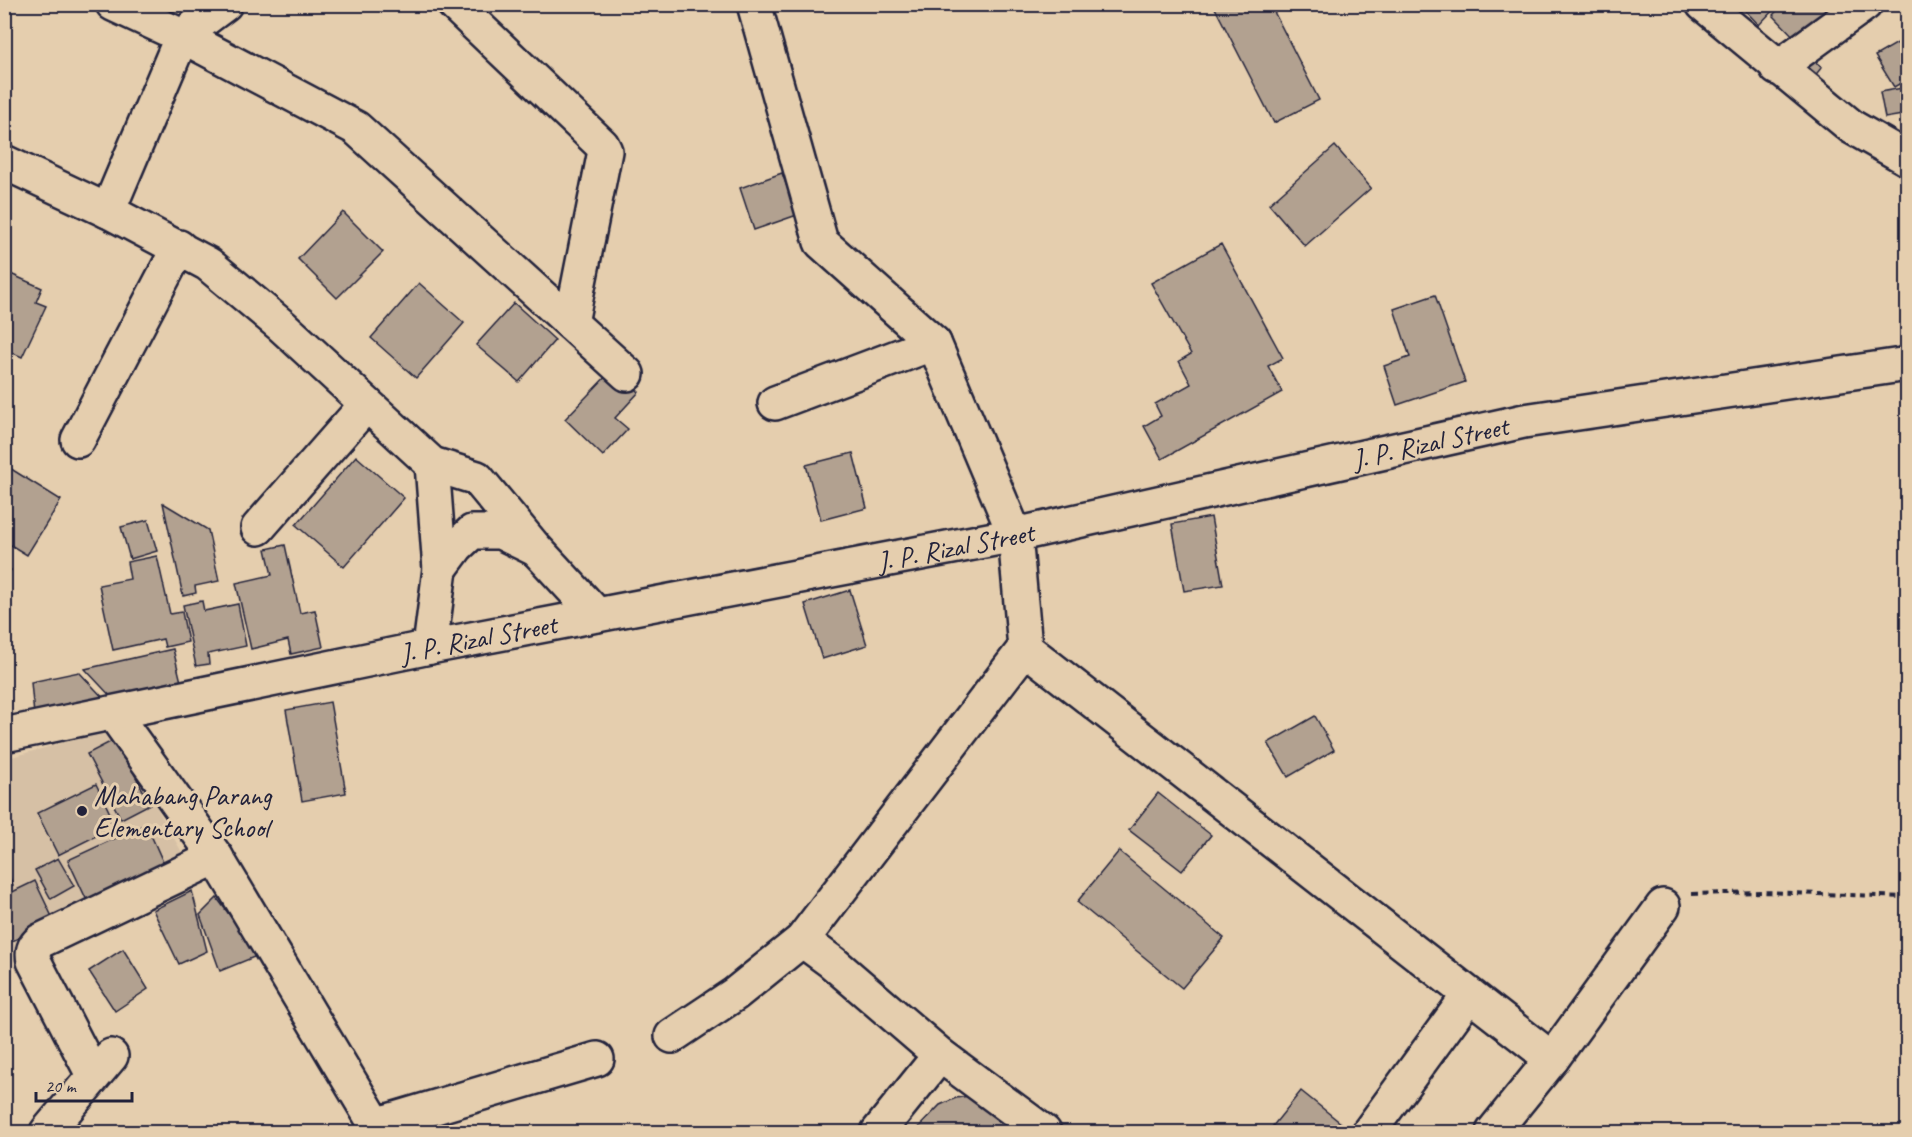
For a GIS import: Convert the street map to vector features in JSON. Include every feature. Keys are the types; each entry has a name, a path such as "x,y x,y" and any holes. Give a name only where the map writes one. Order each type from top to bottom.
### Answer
{"street":[{"path":"113,4 182,36 356,128 627,374"},
{"path":"108,212 182,36 225,4"},
{"path":"454,4 602,145 605,151 571,323"},
{"path":"672,1036 735,994 802,940 1025,648 1015,535 934,344 821,242 754,4"},
{"path":"1702,4 1777,68 1852,127 1908,159"},
{"path":"1777,68 1865,4"},
{"path":"6,168 108,212 208,264 282,326 432,464 477,478 535,549 597,615"},
{"path":"78,440 179,247"},
{"path":"775,403 934,344"},
{"name":"J. P. Rizal Street","path":"4,735 430,647 1015,535 1524,421 1908,364"},
{"path":"258,528 366,405"},
{"path":"430,647 440,569 433,512 432,464"},
{"path":"440,569 457,546 472,532 500,532 535,549"},
{"path":"1025,648 1552,1059"},
{"path":"113,713 216,857 373,1120 385,1122 597,1059"},
{"path":"47,1132 102,1065 34,961 34,946 40,941 216,857"},
{"path":"1493,1132 1552,1059 1663,906"},
{"path":"802,940 940,1055 1044,1132"},
{"path":"1370,1132 1469,995"},
{"path":"878,1132 940,1055"}],"path":[{"path":"1663,906 1691,894 1761,892 1908,897"}],"shaded area":[{"name":"Mahabang Parang Elementary School","path":"112,729 188,863 5,952 5,759"}],"building":[{"path":"1213,4 1270,4 1319,100 1274,123"},
{"path":"1739,4 1774,4 1776,7 1759,25"},
{"path":"1783,4 1832,4 1796,39 1773,15"},
{"path":"1908,37 1908,79 1894,87 1875,56"},
{"path":"1810,58 1822,67 1813,78 1801,70"},
{"path":"1908,87 1908,114 1885,118 1880,92"},
{"path":"1335,146 1371,188 1305,246 1269,204"},
{"path":"782,173 797,215 754,230 740,188"},
{"path":"343,212 383,252 337,298 298,259"},
{"path":"1221,244 1283,358 1268,366 1282,392 1162,459 1144,426 1161,416 1155,404 1191,384 1179,361 1191,354 1151,283"},
{"path":"4,271 42,288 36,302 46,306 22,357 4,349"},
{"path":"419,283 464,323 416,378 371,338"},
{"path":"1435,295 1465,382 1397,405 1384,366 1410,357 1394,309"},
{"path":"514,303 555,340 519,382 476,345"},
{"path":"614,368 639,392 615,418 628,429 603,456 565,419"},
{"path":"853,453 867,508 821,520 806,465"},
{"path":"356,456 404,498 344,567 296,525"},
{"path":"8,467 61,500 27,555 4,541 4,472"},
{"path":"163,503 208,530 219,581 195,586 196,593 183,596"},
{"path":"1211,517 1223,585 1184,591 1172,524"},
{"path":"148,520 157,551 130,559 121,527"},
{"path":"285,545 300,613 315,610 323,647 291,654 288,640 251,649 236,583 272,575 266,549"},
{"path":"157,556 170,614 182,612 188,642 165,647 163,639 113,650 99,585 130,579 127,562"},
{"path":"4,566 11,570 4,581"},
{"path":"850,590 867,645 822,659 805,604"},
{"path":"202,601 204,611 238,604 246,646 208,654 209,664 196,666 183,605"},
{"path":"173,649 182,686 115,701 85,669"},
{"path":"79,672 108,703 34,715 31,682"},
{"path":"330,702 346,793 302,801 286,710"},
{"path":"1315,716 1334,750 1288,777 1268,743"},
{"path":"116,739 150,804 121,819 87,754"},
{"path":"96,784 116,826 58,855 37,813"},
{"path":"1158,793 1211,835 1182,871 1129,830"},
{"path":"146,824 167,871 90,907 68,860"},
{"path":"1119,851 1224,938 1182,988 1077,902"},
{"path":"58,858 74,886 51,899 35,870"},
{"path":"4,864 13,885 4,889"},
{"path":"35,881 54,921 4,945 4,896"},
{"path":"192,891 207,951 179,964 153,910"},
{"path":"217,898 259,955 220,971 200,915"},
{"path":"123,949 148,989 115,1011 89,971"},
{"path":"1301,1091 1352,1132 1268,1132"},
{"path":"969,1096 1030,1132 914,1132 940,1105 956,1098"}],"place":[{"name":"Mahabang Parang Elementary School","path":"82,811"}]}
